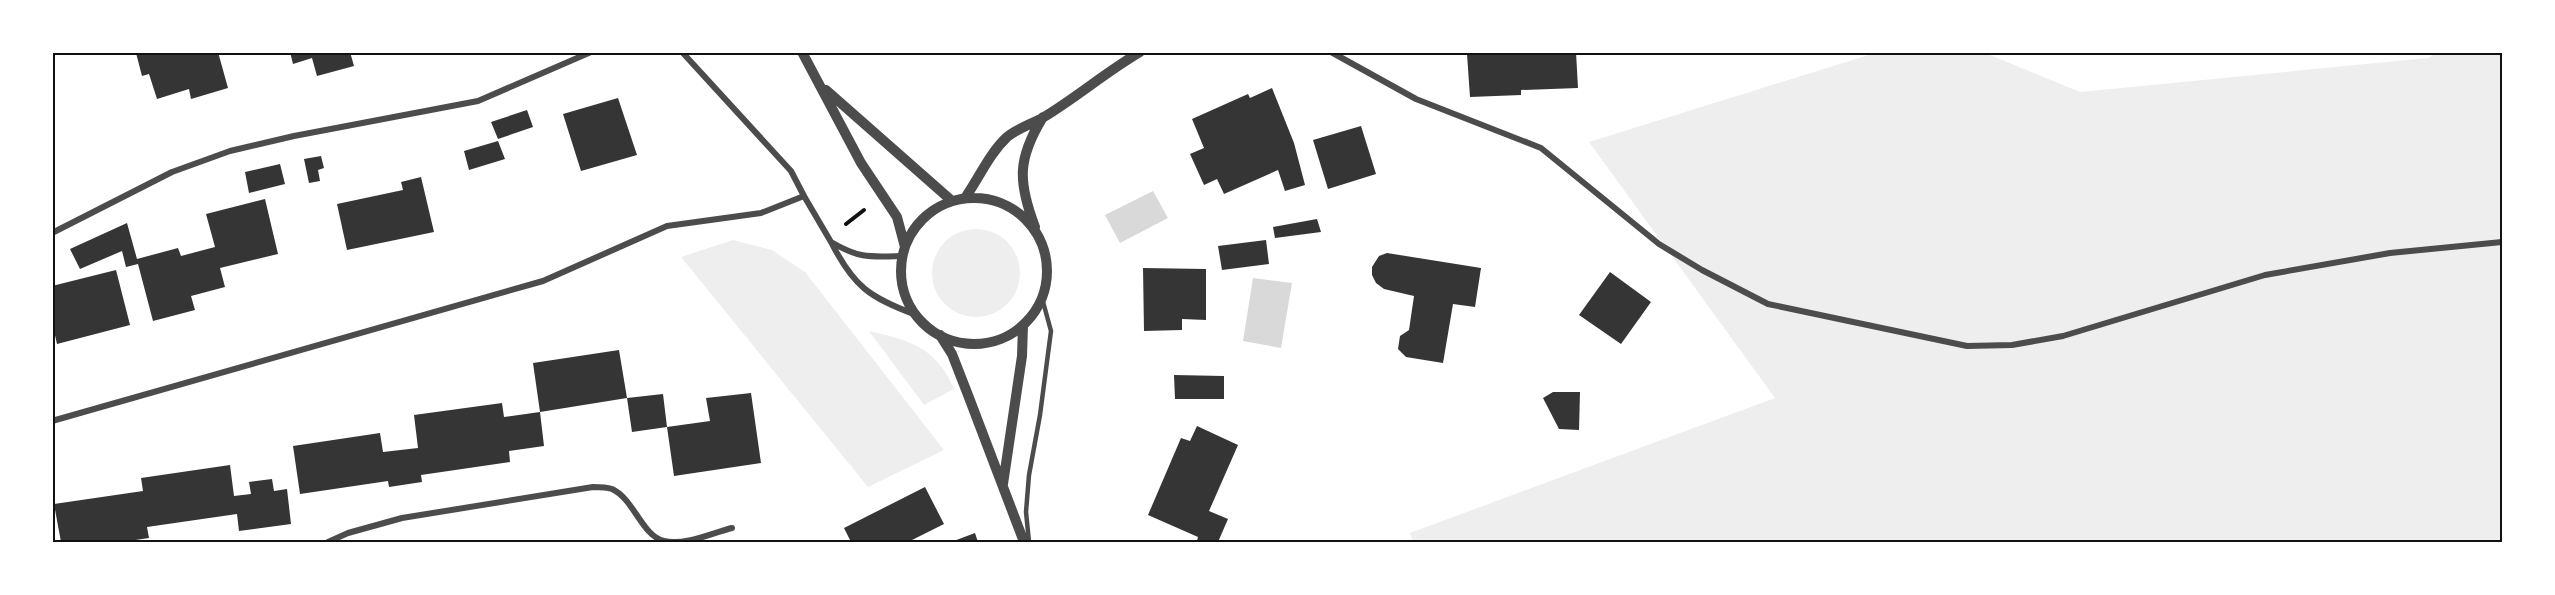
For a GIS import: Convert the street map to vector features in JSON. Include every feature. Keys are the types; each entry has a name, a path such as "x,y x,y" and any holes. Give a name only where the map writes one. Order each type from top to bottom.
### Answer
{"street":[{"path":"52,233 172,172 230,151 294,136 478,101 591,52"},
{"path":"682,52 791,171 844,267 862,288 888,304 916,315"},
{"path":"802,52 861,163 897,217 904,251 903,288 908,302 927,327 954,341 983,343 1004,337 1023,325 1042,298 1047,282 1047,265 1024,200 1021,173 1034,133 1044,117"},
{"path":"965,198 987,161 1007,138 1044,117 1111,69 1140,52"},
{"path":"1331,52 1416,99 1541,148 1659,244 1702,270 1768,304 1967,346 2012,345 2063,336 2265,275 2390,253 2502,242"},
{"path":"820,84 952,201"},
{"path":"52,421 543,281 668,226 761,213 804,196"},
{"path":"904,251 912,232 923,218 952,201 965,198 984,198 1001,203 1022,216 1037,234"},
{"path":"831,242 852,254 866,257 904,251"},
{"path":"1003,488 1021,367 1023,325"},
{"path":"940,335 952,354 1024,543"},
{"path":"328,543 348,533 402,518 593,487 610,488 625,499 653,537 664,541 684,541 732,528"}],"lane":[{"path":"1029,543 1026,512 1029,475 1040,415 1051,331 1042,298"}],"path":[{"path":"845,225 873,203"}],"shaded area":[{"path":"1875,53 1985,53 2080,92 2428,58 2437,53 2502,53 2502,542 1413,542 1410,533 1775,398 1589,142"},
{"path":"1153,191 1168,218 1120,243 1105,215"},
{"path":"976,229 993,232 1007,242 1017,256 1020,273 1017,290 1007,304 993,314 976,317 959,314 945,304 935,290 932,273 935,256 945,242 959,232"},
{"path":"733,240 772,250 805,272 944,450 868,487 681,257"},
{"path":"1253,278 1292,283 1281,348 1243,341"},
{"path":"869,331 897,338 921,348 939,364 954,389 924,405"}],"building":[{"path":"218,52 228,88 191,99 189,89 157,99 149,74 142,76 136,53"},
{"path":"290,52 350,52 354,66 317,76 312,58 293,64"},
{"path":"1576,52 1578,88 1521,90 1521,95 1470,97 1467,54"},
{"path":"1272,88 1294,143 1305,185 1285,191 1278,170 1224,194 1217,179 1204,185 1190,154 1204,148 1192,119 1248,94 1250,98"},
{"path":"618,98 637,155 581,171 563,114"},
{"path":"527,110 533,127 498,139 491,122"},
{"path":"1361,126 1376,174 1328,189 1313,140"},
{"path":"498,141 505,159 469,170 464,151"},
{"path":"321,156 324,168 318,170 320,181 309,183 304,159"},
{"path":"280,164 285,184 249,193 245,172"},
{"path":"421,177 434,232 347,250 337,204 403,190 401,182"},
{"path":"265,199 278,254 220,268 225,287 191,296 195,310 153,321 138,264 126,267 122,251 80,269 70,249 127,223 137,259 178,248 181,256 215,247 206,214"},
{"path":"1317,219 1321,232 1275,238 1273,227"},
{"path":"1266,240 1269,264 1222,270 1218,246"},
{"path":"1387,253 1481,268 1475,307 1453,304 1443,363 1406,357 1398,349 1400,336 1409,330 1414,296 1384,289 1376,283 1372,275 1372,267 1379,256"},
{"path":"1143,268 1206,269 1206,320 1182,319 1182,330 1144,331"},
{"path":"116,270 130,325 57,344 52,322 52,286"},
{"path":"1610,272 1651,302 1621,344 1579,315"},
{"path":"619,350 627,398 540,412 533,363"},
{"path":"1174,375 1224,376 1224,399 1175,399"},
{"path":"1553,392 1580,392 1579,430 1559,429 1543,398"},
{"path":"751,393 761,463 674,476 667,427 710,421 706,398"},
{"path":"663,394 667,427 632,432 627,398"},
{"path":"502,403 504,417 540,412 544,446 509,451 510,462 421,475 422,482 389,487 388,481 300,494 293,446 380,433 383,452 418,448 414,415"},
{"path":"1197,426 1238,445 1209,511 1228,519 1218,542 1197,541 1198,537 1148,515 1181,438 1190,441"},
{"path":"230,465 234,496 251,494 249,482 272,479 274,491 287,489 291,524 239,531 237,514 147,527 149,538 122,542 61,542 54,504 143,491 141,478"},
{"path":"925,487 944,524 908,542 851,542 844,528"},
{"path":"975,533 978,542 951,542"}]}
